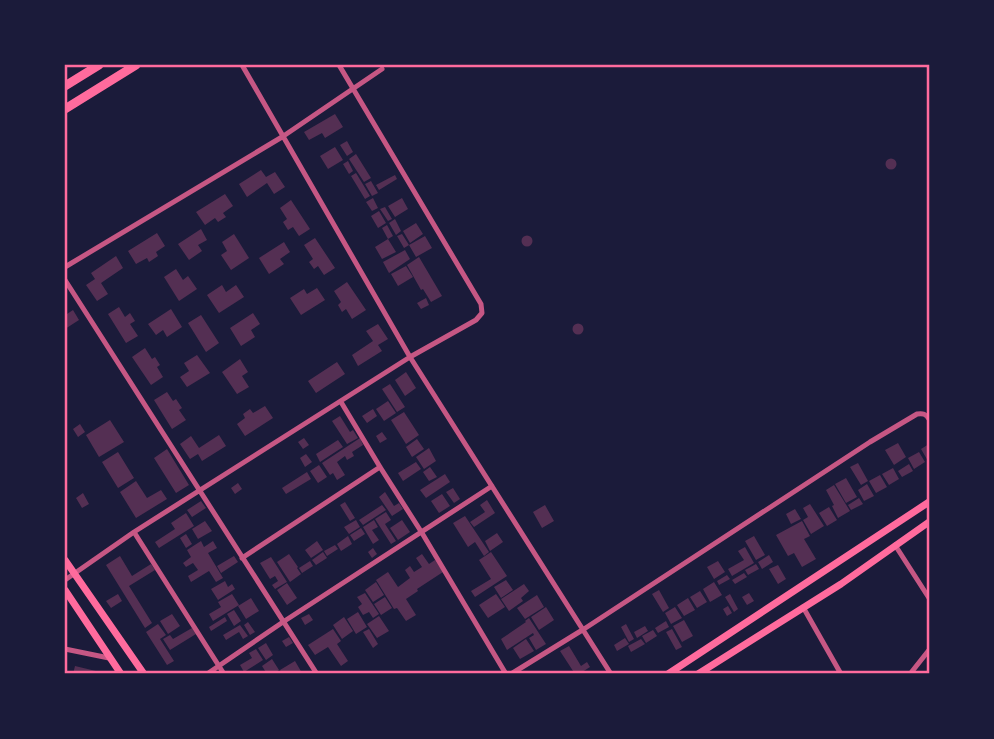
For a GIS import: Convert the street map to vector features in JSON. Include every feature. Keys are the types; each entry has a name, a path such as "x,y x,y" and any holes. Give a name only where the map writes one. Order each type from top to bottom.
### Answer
{"highway":[{"path":"65,86 99,65"},
{"path":"65,108 136,65"}],"main road":[{"path":"668,674 929,502"},
{"path":"698,674 929,522"},
{"path":"65,560 144,674"},
{"path":"65,590 121,674"}],"street":[{"path":"242,65 410,357 611,674"},
{"path":"65,580 199,491 410,357 476,320 482,313 481,304 339,65"},
{"path":"65,267 282,138 382,69"},
{"path":"65,281 317,674"},
{"path":"341,402 509,674 584,629 870,442 917,414 923,414 929,419"},
{"path":"242,558 380,467"},
{"path":"206,674 492,486"},
{"path":"134,533 224,674"},
{"path":"895,545 929,598"},
{"path":"803,607 841,674"},
{"path":"65,649 109,659"},
{"path":"910,674 929,650"}],"building":[{"path":"335,114 343,127 325,138 322,133 309,140 304,132"},
{"path":"347,141 353,152 347,156 340,145"},
{"path":"335,147 343,160 328,169 320,156"},
{"path":"356,154 371,178 364,182 349,159"},
{"path":"891,159 895,160 895,168 891,169 887,168 886,164 887,160"},
{"path":"348,161 353,171 349,174 343,164"},
{"path":"261,170 266,177 275,172 285,187 274,194 267,183 247,197 239,184"},
{"path":"356,173 370,196 365,199 351,176"},
{"path":"395,175 397,179 379,190 376,185"},
{"path":"371,181 378,193 372,196 365,184"},
{"path":"225,194 233,206 223,213 226,217 218,222 215,218 205,225 196,212"},
{"path":"373,198 378,208 372,211 366,202"},
{"path":"402,198 408,209 395,217 388,206"},
{"path":"291,200 310,229 299,236 293,227 288,230 283,222 287,219 280,208"},
{"path":"385,207 392,219 388,221 380,209"},
{"path":"379,211 386,223 378,228 371,216"},
{"path":"395,219 401,231 396,235 389,223"},
{"path":"416,223 423,234 410,243 403,231"},
{"path":"387,225 393,236 388,239 382,228"},
{"path":"201,229 207,240 198,245 202,251 189,260 178,244"},
{"path":"157,233 165,246 156,252 158,256 149,262 147,258 136,264 128,251"},
{"path":"234,234 249,258 231,270 221,255 227,251 222,242"},
{"path":"402,234 409,245 404,248 397,236"},
{"path":"425,236 432,248 416,257 409,245"},
{"path":"527,236 531,237 531,245 527,246 523,245 522,241 523,237"},
{"path":"315,238 335,268 324,275 318,266 314,269 309,262 313,259 304,245"},
{"path":"388,239 396,252 382,259 375,247"},
{"path":"284,242 290,252 280,259 284,264 269,274 259,258"},
{"path":"405,250 410,259 389,273 383,262"},
{"path":"116,256 123,268 101,283 108,294 97,301 86,285 95,279 91,273"},
{"path":"419,257 442,296 431,302 407,265"},
{"path":"406,266 413,277 398,286 391,274"},
{"path":"176,269 183,280 188,276 197,289 179,301 164,277"},
{"path":"347,282 366,310 352,319 346,309 342,312 338,305 341,302 334,291"},
{"path":"222,285 226,292 236,285 244,297 219,313 207,295"},
{"path":"317,288 325,300 301,315 290,298 304,289 307,294"},
{"path":"426,298 429,305 421,309 417,303"},
{"path":"119,307 125,317 130,313 135,321 130,324 138,336 126,343 108,314"},
{"path":"171,309 182,327 167,337 163,330 156,335 148,324"},
{"path":"65,310 67,314 73,310 79,320 65,329"},
{"path":"253,313 260,324 251,330 255,337 241,346 230,328"},
{"path":"201,315 219,343 206,352 188,323"},
{"path":"378,324 388,339 378,345 382,351 358,366 352,355 373,341 366,331"},
{"path":"578,324 582,325 582,333 578,334 574,333 573,329 574,325"},
{"path":"145,348 160,365 157,367 163,377 151,385 132,357"},
{"path":"197,355 210,373 187,387 180,377 189,371 184,363"},
{"path":"240,359 248,372 242,376 249,387 237,394 222,372"},
{"path":"337,362 345,374 316,393 308,381"},
{"path":"406,372 416,388 405,396 395,380"},
{"path":"390,384 405,407 397,412 382,389"},
{"path":"167,392 173,401 176,399 186,420 172,429 154,400"},
{"path":"388,401 396,413 384,421 376,409"},
{"path":"265,406 273,418 245,436 237,424 245,418 243,414 250,409 253,413"},
{"path":"373,409 377,416 367,423 362,416"},
{"path":"404,412 419,435 406,444 391,420"},
{"path":"340,416 350,432 353,430 358,438 347,444 332,421"},
{"path":"110,420 124,442 99,457 86,435"},
{"path":"80,424 85,432 78,437 73,429"},
{"path":"382,432 387,439 380,443 376,436"},
{"path":"219,435 226,446 202,461 198,454 190,459 180,444 191,436 199,448"},
{"path":"304,438 309,445 303,449 298,442"},
{"path":"360,438 363,445 352,452 354,456 347,460 345,456 337,462 345,475 337,480 322,463"},
{"path":"417,439 424,449 412,457 406,447"},
{"path":"338,440 343,447 320,462 316,454"},
{"path":"898,443 906,457 894,465 885,450"},
{"path":"929,444 929,460 928,461 921,449"},
{"path":"429,448 436,461 424,469 416,457"},
{"path":"167,449 189,485 176,493 154,458"},
{"path":"118,452 134,478 118,488 102,462"},
{"path":"919,452 925,462 914,469 908,458"},
{"path":"306,454 312,462 305,467 300,458"},
{"path":"416,462 421,469 403,481 398,473"},
{"path":"858,463 868,481 861,485 850,467"},
{"path":"909,464 913,471 902,477 898,471"},
{"path":"319,465 327,477 318,483 310,471"},
{"path":"430,467 437,477 429,481 423,472"},
{"path":"893,468 899,479 889,485 882,474"},
{"path":"307,472 311,479 286,494 282,488"},
{"path":"445,474 450,482 426,498 420,490"},
{"path":"880,475 887,487 876,493 869,481"},
{"path":"846,478 857,497 846,503 835,484"},
{"path":"136,481 147,498 161,490 167,499 136,518 120,492"},
{"path":"238,483 242,489 235,494 231,488"},
{"path":"867,484 874,496 864,501 858,490"},
{"path":"834,485 850,511 838,518 826,490"},
{"path":"453,488 460,499 454,503 446,492"},
{"path":"385,492 394,506 399,503 403,509 392,516 379,497"},
{"path":"83,493 89,504 82,508 76,498"},
{"path":"442,494 450,506 439,513 431,501"},
{"path":"859,498 863,504 851,510 848,505"},
{"path":"487,500 495,513 474,527 470,522 485,512 480,505"},
{"path":"201,501 206,508 192,517 187,510"},
{"path":"345,502 355,518 350,521 340,505"},
{"path":"810,504 824,526 811,534 803,520 808,517 803,508"},
{"path":"382,505 386,510 363,525 359,520"},
{"path":"545,505 554,521 542,528 533,512"},
{"path":"829,507 837,520 827,526 819,513"},
{"path":"795,509 801,519 791,524 786,514"},
{"path":"386,512 391,520 385,524 396,541 391,544 375,519"},
{"path":"186,513 194,526 159,548 155,542 175,529 171,523"},
{"path":"465,516 489,552 484,556 475,542 468,547 453,523"},
{"path":"356,520 360,527 349,534 344,527"},
{"path":"374,520 378,527 372,530 379,540 373,544 363,527"},
{"path":"402,520 410,532 398,540 390,528"},
{"path":"205,521 212,531 198,539 192,529"},
{"path":"802,521 810,536 804,539 816,559 802,567 794,553 788,556 776,535"},
{"path":"361,528 365,534 354,541 350,535"},
{"path":"497,533 503,542 490,551 485,541"},
{"path":"186,534 192,544 186,548 180,538"},
{"path":"348,536 352,544 341,551 337,544"},
{"path":"754,536 765,555 756,560 745,541"},
{"path":"201,541 204,547 213,541 217,548 208,553 223,578 216,582 209,571 191,582 188,576 198,570 193,563 186,567 183,563 191,557 187,550"},
{"path":"317,541 323,550 311,558 305,550"},
{"path":"335,545 338,549 327,556 324,551"},
{"path":"745,547 754,563 732,576 728,569 744,560 738,551"},
{"path":"373,548 377,554 372,558 368,552"},
{"path":"323,552 327,558 316,565 312,560"},
{"path":"491,552 507,576 475,597 471,591 491,579 479,560"},
{"path":"289,554 301,574 290,582 277,562"},
{"path":"422,554 429,564 435,560 443,572 406,599 416,615 406,621 397,608 394,609 376,580 388,572 398,587 410,578 405,570 410,566 414,572 422,567 416,558"},
{"path":"769,555 773,562 762,569 758,562"},
{"path":"120,556 132,576 151,564 155,570 129,586 152,623 145,628 106,565"},
{"path":"234,556 238,562 221,573 217,566"},
{"path":"271,557 287,582 275,589 272,585 278,581 275,576 270,579 260,563"},
{"path":"310,561 313,566 302,573 299,568"},
{"path":"718,561 725,572 714,579 707,567"},
{"path":"756,564 759,569 748,575 745,570"},
{"path":"778,565 786,579 778,584 769,569"},
{"path":"744,573 747,577 735,584 732,580"},
{"path":"727,575 730,579 719,585 717,581"},
{"path":"506,580 513,590 501,598 494,587"},
{"path":"225,581 228,587 232,584 235,589 218,600 211,589"},
{"path":"376,582 384,595 373,602 365,590"},
{"path":"714,582 722,595 710,602 703,589"},
{"path":"287,583 297,598 287,605 277,590"},
{"path":"524,584 529,591 521,598 523,601 509,611 501,599"},
{"path":"659,590 669,608 663,612 652,594"},
{"path":"700,591 707,602 697,608 690,597"},
{"path":"365,593 379,614 373,618 369,612 363,615 358,607 362,604 357,597"},
{"path":"749,593 754,601 747,605 742,597"},
{"path":"118,594 122,601 111,608 106,601"},
{"path":"232,594 239,605 213,621 209,614 221,607 218,602"},
{"path":"496,594 505,607 488,618 479,605"},
{"path":"730,594 738,609 734,612 725,597"},
{"path":"537,595 544,607 525,619 517,608"},
{"path":"385,597 392,608 381,615 374,604"},
{"path":"251,598 259,611 246,619 238,606"},
{"path":"688,598 695,610 684,616 677,605"},
{"path":"728,606 732,613 727,616 723,609"},
{"path":"546,607 554,620 539,630 531,617"},
{"path":"675,607 682,618 671,624 665,613"},
{"path":"234,610 241,621 234,626 227,614"},
{"path":"358,612 367,627 356,634 347,619"},
{"path":"172,614 180,626 168,634 160,621"},
{"path":"309,614 313,620 305,625 301,618"},
{"path":"379,616 389,631 377,638 367,624"},
{"path":"225,617 227,621 211,631 209,627"},
{"path":"344,617 353,631 342,639 333,625"},
{"path":"529,618 546,644 536,650 529,638 533,633 507,650 501,639"},
{"path":"684,620 693,636 682,642 673,626"},
{"path":"666,621 669,627 658,633 655,628"},
{"path":"248,622 255,632 250,635 244,625"},
{"path":"158,624 166,635 160,639 174,661 167,665 146,632"},
{"path":"626,624 634,639 629,642 621,627"},
{"path":"240,625 248,636 243,639 239,632 226,640 223,635"},
{"path":"645,626 648,631 637,638 634,632"},
{"path":"192,628 196,634 170,650 163,639 170,635 173,639"},
{"path":"333,629 341,641 337,644 348,661 341,666 328,647 315,655 308,645"},
{"path":"369,629 378,644 373,648 363,632"},
{"path":"672,629 682,647 676,650 666,632"},
{"path":"653,630 657,636 646,643 642,636"},
{"path":"289,637 293,643 286,647 282,641"},
{"path":"625,638 629,644 617,651 614,645"},
{"path":"526,639 534,651 520,659 513,648"},
{"path":"641,639 645,644 631,652 628,646"},
{"path":"266,643 273,655 266,660 258,648"},
{"path":"569,646 581,666 587,662 590,667 579,674 575,674 560,651"},
{"path":"256,649 263,660 244,672 240,665 252,658 249,653"},
{"path":"272,659 279,670 267,674 262,666"},
{"path":"295,661 302,673 282,674 280,670"},
{"path":"75,666 100,672 100,674 73,674"}]}
